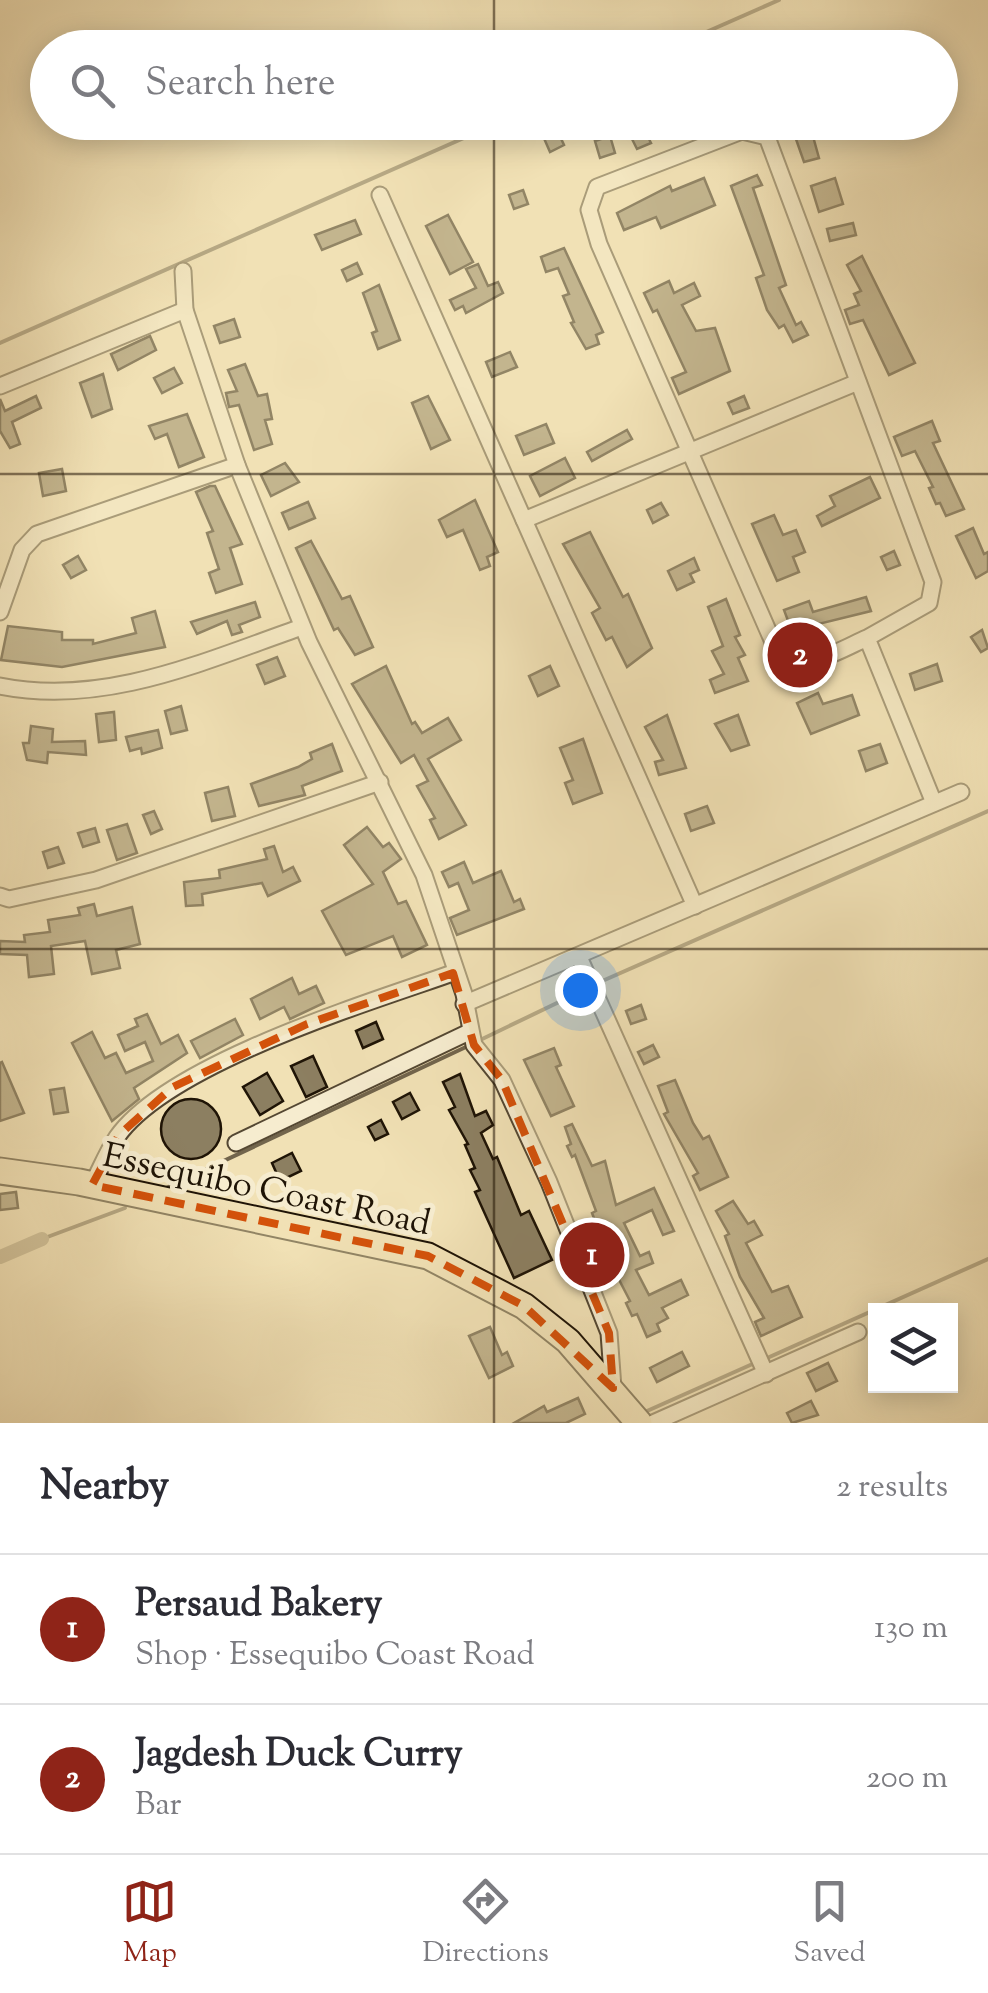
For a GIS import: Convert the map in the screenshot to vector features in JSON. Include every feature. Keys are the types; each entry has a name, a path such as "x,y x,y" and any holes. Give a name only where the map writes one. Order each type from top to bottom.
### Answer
{"main road":[{"name":"Essequibo Coast Road","path":"0,1171 92,1185 428,1256 524,1306 568,1341 613,1388 639,1423"}],"street":[{"path":"719,140 597,187 588,210 599,244 780,658 791,664 818,659 867,638 930,603 932,582 768,140"},
{"path":"380,194 695,906"},
{"path":"184,271 185,310 237,465 302,627 424,875 474,1045 502,1080 549,1182 610,1333 613,1388"},
{"path":"0,386 185,310"},
{"path":"524,520 858,382"},
{"path":"0,612 22,550 38,534 237,465"},
{"path":"0,686 44,695 140,683 302,627"},
{"path":"867,638 934,803"},
{"path":"0,896 9,898 96,880 380,782"},
{"path":"464,1004 961,792"},
{"path":"579,958 765,1372"},
{"path":"92,1185 118,1135 173,1087 307,1024 453,973"},
{"path":"236,1143 469,1032"},
{"path":"653,1423 858,1332"}],"highlighted area":[{"path":"453,973 474,1045 502,1080 609,1333 613,1388 524,1306 428,1256 92,1185 119,1135 173,1087 307,1024"}],"building":[{"path":"545,140 562,140 564,145 550,152"},
{"path":"611,140 615,153 600,158 595,141"},
{"path":"632,140 650,140 651,143 637,149"},
{"path":"796,140 814,140 819,158 804,162"},
{"path":"757,175 762,185 753,188 786,285 779,288 796,325 801,322 808,335 793,342 784,325 779,328 767,310 756,278 764,275 731,186"},
{"path":"704,178 715,205 661,228 656,217 624,230 617,213 670,186 672,191"},
{"path":"835,178 843,204 819,212 811,186"},
{"path":"523,190 528,204 514,209 509,195"},
{"path":"448,215 473,262 450,274 426,226"},
{"path":"355,220 361,234 322,250 315,235"},
{"path":"853,223 856,235 830,241 827,229"},
{"path":"564,248 603,332 596,335 599,344 586,349 571,323 574,322 563,296 569,294 558,268 546,272 541,257"},
{"path":"862,256 915,363 889,375 863,320 850,324 845,310 859,305 854,294 861,291 847,265"},
{"path":"357,263 362,274 347,281 342,270"},
{"path":"478,264 488,286 498,282 503,293 466,313 463,306 455,310 450,300 476,288 466,269"},
{"path":"669,281 674,293 694,283 700,296 682,305 696,331 715,328 730,371 679,394 672,378 686,372 657,310 653,312 644,293"},
{"path":"379,285 400,340 378,349 372,333 377,331 363,293"},
{"path":"234,319 240,337 220,343 214,326"},
{"path":"150,336 156,350 118,370 111,354"},
{"path":"510,352 517,367 492,377 486,362"},
{"path":"245,364 258,396 267,394 272,419 265,420 272,444 254,450 239,405 229,407 226,393 237,391 228,370"},
{"path":"174,368 182,383 162,393 154,378"},
{"path":"103,374 112,409 92,417 80,383"},
{"path":"36,396 41,408 12,422 20,444 10,448 0,431 0,399 5,411"},
{"path":"428,396 450,440 431,449 412,403"},
{"path":"744,396 749,408 733,414 728,403"},
{"path":"187,414 204,457 179,467 167,434 155,439 149,426"},
{"path":"932,421 940,441 933,443 964,509 946,516 940,503 936,504 929,488 933,487 915,451 902,456 894,437"},
{"path":"546,424 554,443 524,455 516,436"},
{"path":"627,430 632,439 592,461 587,452"},
{"path":"565,458 575,478 540,496 530,476"},
{"path":"285,463 299,482 271,496 261,475"},
{"path":"62,469 66,491 43,496 39,473"},
{"path":"870,477 880,498 822,526 817,516 835,506 830,496"},
{"path":"215,486 242,544 230,548 242,584 216,593 209,573 219,569 207,533 213,531 196,492"},
{"path":"475,500 498,552 487,557 490,566 480,570 463,530 447,537 439,520"},
{"path":"308,502 315,518 289,529 282,513"},
{"path":"661,503 668,515 653,523 647,510"},
{"path":"774,515 783,535 796,530 805,552 793,557 799,572 777,581 752,524"},
{"path":"973,528 984,554 988,552 988,571 976,578 956,536"},
{"path":"590,532 623,597 628,594 652,648 627,667 612,637 606,640 592,613 600,608 563,544"},
{"path":"311,541 342,599 350,596 373,647 355,655 338,628 334,630 296,548"},
{"path":"894,551 900,565 887,570 881,557"},
{"path":"78,556 86,570 71,578 63,565"},
{"path":"694,558 699,570 690,574 694,582 677,590 668,571"},
{"path":"866,597 871,611 818,624 826,644 799,652 789,650 780,630 790,626 784,610 809,601 813,612"},
{"path":"726,599 740,635 735,637 745,655 738,658 748,681 715,693 710,680 724,674 712,651 723,646 708,607"},
{"path":"255,602 260,617 239,625 242,632 232,635 227,621 197,634 191,622"},
{"path":"155,611 165,647 62,667 1,660 8,626 62,632 62,640 93,640 93,644 136,633 132,618"},
{"path":"982,630 988,648 981,652 971,637"},
{"path":"277,657 285,676 265,684 257,665"},
{"path":"937,664 942,681 915,690 910,674"},
{"path":"386,666 412,724 415,722 422,733 448,718 461,740 428,759 466,825 439,839 430,820 435,818 417,786 428,781 414,755 401,763 352,684"},
{"path":"550,666 559,686 538,696 529,676"},
{"path":"818,693 823,704 852,695 859,715 811,734 797,703"},
{"path":"181,706 187,730 171,734 165,711"},
{"path":"114,712 116,740 99,742 96,714"},
{"path":"667,715 686,768 659,775 655,762 663,760 645,727"},
{"path":"738,715 749,745 731,751 715,724"},
{"path":"31,726 53,729 52,742 85,741 86,755 48,752 47,763 27,760 23,743 29,743"},
{"path":"158,730 162,748 142,754 141,748 130,751 126,737"},
{"path":"583,739 602,793 573,804 565,783 573,780 560,748"},
{"path":"332,744 342,771 302,786 305,795 259,806 251,784 298,767 312,759 310,753"},
{"path":"880,744 887,763 866,771 859,751"},
{"path":"228,787 235,816 212,821 205,793"},
{"path":"707,806 714,823 691,831 685,814"},
{"path":"154,811 162,829 151,834 143,815"},
{"path":"127,824 137,853 117,860 107,830"},
{"path":"367,827 383,847 389,843 401,859 383,872 398,904 406,901 427,945 402,957 393,936 346,955 322,911 373,884 344,845"},
{"path":"95,828 99,842 83,847 78,833"},
{"path":"274,846 283,872 293,867 300,881 268,896 262,883 202,894 203,905 186,906 184,882 220,878 219,870 267,859 264,849"},
{"path":"58,847 64,863 48,868 43,852"},
{"path":"464,862 473,883 501,871 514,902 520,899 524,909 457,935 450,918 469,910 458,883 449,887 442,872"},
{"path":"94,904 97,916 132,907 140,944 116,950 120,968 92,974 85,941 51,946 54,974 29,977 27,955 0,954 0,941 25,942 24,935 50,932 48,920 80,915 78,908"},
{"path":"292,978 299,994 316,986 324,1003 290,1019 284,1007 260,1019 251,999"},
{"path":"641,1005 646,1019 631,1024 626,1011"},
{"path":"147,1014 161,1044 178,1035 187,1053 134,1088 139,1099 112,1121 72,1043 92,1032 105,1058 116,1053 126,1073 153,1061 145,1042 125,1051 118,1035 138,1026 135,1019"},
{"path":"235,1019 243,1035 200,1058 191,1041"},
{"path":"376,1022 383,1039 363,1048 356,1031"},
{"path":"653,1045 659,1057 644,1064 638,1052"},
{"path":"554,1048 561,1065 556,1067 574,1106 551,1116 524,1060"},
{"path":"313,1056 327,1087 306,1097 291,1066"},
{"path":"0,1063 24,1113 0,1121"},
{"path":"267,1073 283,1101 260,1115 243,1087"},
{"path":"460,1074 475,1116 486,1111 493,1125 481,1133 493,1159 497,1157 521,1215 529,1211 552,1260 514,1278 475,1192 480,1190 470,1170 475,1168 465,1145 468,1144 449,1110 455,1107 443,1082"},
{"path":"675,1080 693,1123 703,1139 709,1136 728,1177 700,1190 693,1176 698,1173 664,1114 668,1112 658,1086"},
{"path":"64,1088 68,1112 54,1114 50,1090"},
{"path":"410,1093 419,1110 402,1119 393,1102"},
{"path":"191,1099 212,1108 221,1129 212,1150 191,1159 170,1150 161,1129 170,1108"},
{"path":"381,1120 388,1134 375,1140 368,1127"},
{"path":"572,1124 592,1166 605,1161 616,1205 654,1188 674,1231 663,1235 652,1210 624,1223 640,1256 649,1252 653,1263 636,1270 649,1295 681,1280 688,1295 662,1308 668,1318 657,1324 660,1331 647,1337 637,1314 632,1316 626,1303 630,1301 595,1233 599,1231 592,1213 596,1211 575,1155 572,1157 567,1146 571,1144 565,1127"},
{"path":"292,1153 301,1171 280,1181 272,1163"},
{"path":"16,1192 18,1208 0,1210 0,1194"},
{"path":"733,1201 748,1224 754,1221 762,1235 746,1243 772,1292 788,1286 802,1317 761,1336 755,1322 764,1318 740,1277 725,1236 729,1234 716,1211"},
{"path":"490,1327 502,1355 507,1352 513,1366 489,1378 469,1336"},
{"path":"682,1352 689,1366 657,1382 650,1368"},
{"path":"828,1363 837,1381 816,1391 807,1373"},
{"path":"578,1398 585,1414 566,1423 514,1423 544,1406 547,1412"},
{"path":"811,1401 818,1415 792,1423 787,1413"}],"waterway":[{"path":"711,30 779,0"},
{"path":"0,343 459,140"},
{"path":"600,982 988,811"},
{"path":"476,1042 586,989"},
{"path":"164,1189 468,1046"},
{"path":"42,1239 125,1208"},
{"path":"0,1257 42,1239"},
{"path":"765,1359 988,1259"},
{"path":"647,1411 757,1362"}],"place":[{"name":"Jagdesh Duck Curry","path":"800,655"},
{"name":"Persaud Bakery","path":"592,1255"}]}
